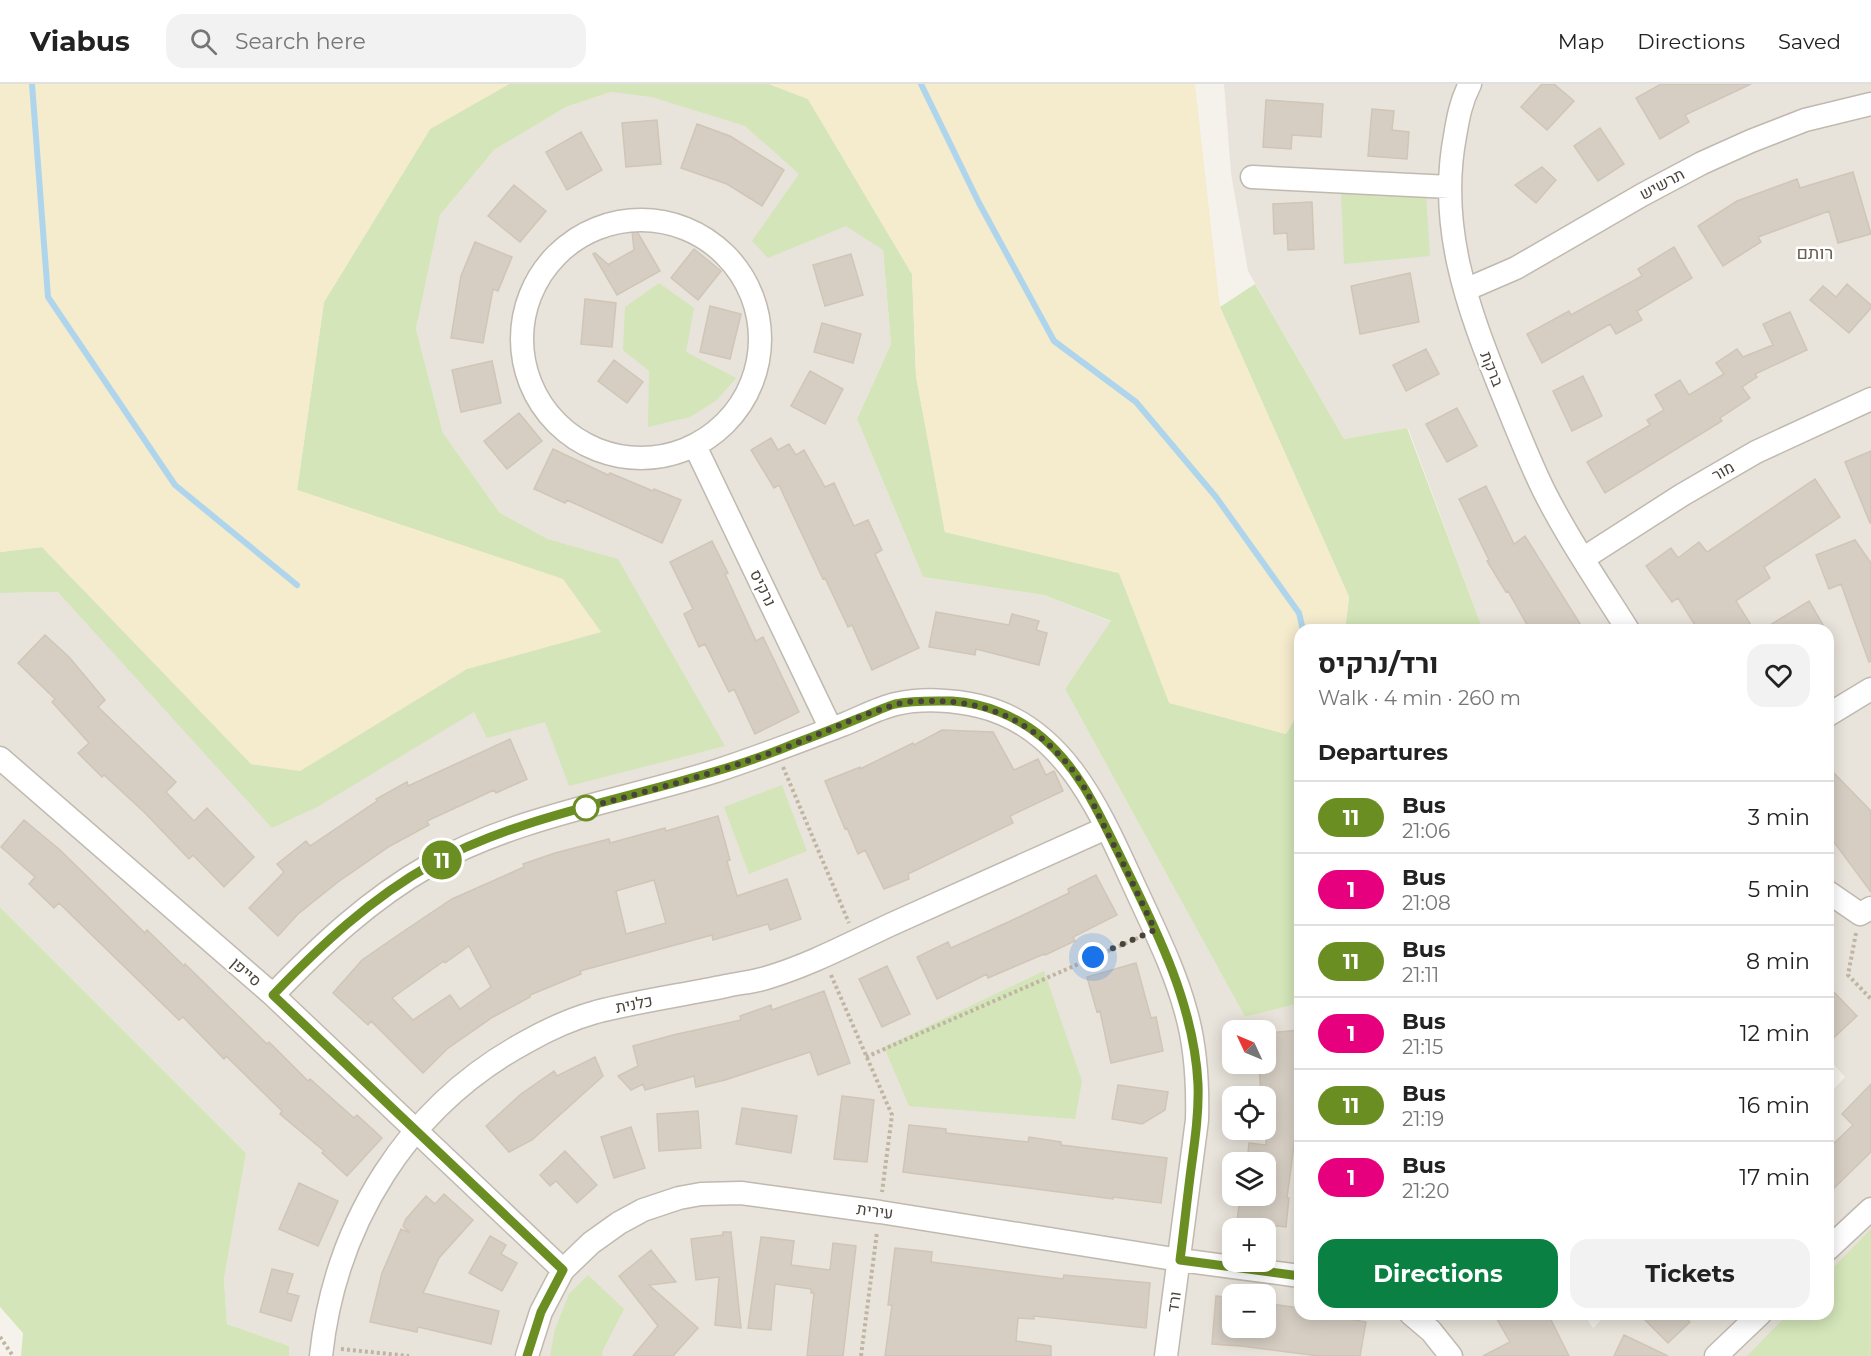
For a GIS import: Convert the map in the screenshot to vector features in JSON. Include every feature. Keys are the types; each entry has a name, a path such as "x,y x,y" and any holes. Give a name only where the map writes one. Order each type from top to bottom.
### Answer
{"street":[{"name":"ברקת","path":"1470,84 1462,100 1451,156 1449,214 1456,260 1477,330 1544,490 1624,624"},
{"name":"תרשיש","path":"1465,290 1516,268 1702,163 1804,120 1871,104"},
{"path":"1252,177 1450,187"},
{"path":"637,219 677,224 713,242 741,272 754,299 758,309 761,349 751,388 728,422 695,446 658,458 620,458 583,445 553,421 532,389 522,351 524,313 539,277 564,247 597,227 637,219"},
{"name":"מור","path":"1584,558 1682,495 1756,452 1871,399"},
{"name":"נרקיס","path":"695,446 831,729"},
{"path":"1834,711 1871,689"},
{"name":"ורד","path":"273,995 317,949 391,891 432,864 525,825 713,772 776,751 896,704 925,701 956,702 980,706 1005,714 1044,739 1087,790 1155,930 1173,972 1187,1015 1198,1082 1197,1120 1166,1356"},
{"name":"סייפן","path":"0,758 273,995 563,1270"},
{"name":"כלנית","path":"321,1352 325,1318 338,1270 354,1227 380,1179 416,1129 454,1090 487,1064 558,1025 597,1012 765,978 823,957 1106,828"},
{"path":"1834,895 1865,911"},
{"name":"עירית","path":"527,1356 541,1312 563,1270 591,1243 619,1223 643,1210 679,1198 701,1194 741,1193 880,1212 1180,1260 1294,1275"},
{"path":"1834,1243 1871,1209"},
{"path":"1418,1320 1431,1331 1451,1356"},
{"path":"1716,1356 1754,1320"}],"path":[{"path":"776,751 857,940"},
{"path":"1865,911 1848,975 1871,999"},
{"path":"866,1056 1155,930"},
{"path":"823,957 892,1115 861,1356"},
{"path":"0,1337 13,1356"},
{"path":"321,1352 409,1356"}],"shaded area":[{"path":"1224,84 1871,84 1871,1356 289,1356 289,1346 227,1324 224,1279 246,1153 0,907 0,593 58,592 618,559 548,539 500,513 443,433 416,329 440,215 494,150 566,107 629,86 754,108 883,250 891,344 857,419 923,577 1044,595 1112,622 1065,689 1245,1017 1294,1005 1294,1320 1588,1320 1593,1328 1601,1320 1834,1320 1834,1089 1845,1077 1834,1065 1834,624 1481,624 1408,428 1344,439 1248,271 1231,173"}],"green space":[{"path":"509,84 769,84 808,99 912,274 916,376 945,532 1119,573 1170,703 1286,734 1294,720 1294,1005 1245,1017 1065,689 1111,621 1044,595 923,577 857,419 891,344 883,250 846,226 768,258 752,241 799,174 745,126 652,97 611,92 566,107 494,150 440,215 416,329 443,433 500,513 548,539 618,559 725,746 569,786 545,722 487,738 474,712 319,806 272,828 58,592 0,593 0,552 42,547 251,764 300,771 467,669 601,632 563,579 297,490 324,302 430,129"},
{"path":"1341,192 1426,196 1430,256 1344,264"},
{"path":"659,283 694,308 686,352 736,378 717,400 690,417 648,427 649,371 623,350 625,307"},
{"path":"1255,284 1344,439 1407,428 1481,624 1346,624 1349,597 1220,307"},
{"path":"782,785 807,851 749,874 724,807"},
{"path":"0,907 246,1153 224,1279 227,1324 289,1346 289,1356 21,1356 23,1333 0,1307"},
{"path":"1044,971 1082,1081 1075,1119 909,1106 884,1047"},
{"path":"1871,1229 1871,1356 1747,1356 1782,1320 1834,1320 1834,1267"},
{"path":"588,1275 624,1309 602,1356 550,1356 555,1329 569,1294"}],"sand":[{"path":"0,84 509,84 430,129 324,302 297,490 563,579 601,632 467,669 300,771 251,764 42,547 0,552"},
{"path":"769,84 1195,84 1220,307 1349,597 1346,624 1294,624 1294,720 1286,734 1169,703 1119,573 945,532 916,376 912,274 808,99"}],"building":[{"path":"1542,84 1554,84 1574,101 1547,130 1521,107"},
{"path":"1661,84 1751,84 1685,115 1689,122 1660,139 1636,98"},
{"path":"1266,100 1323,104 1321,137 1292,135 1291,149 1263,147"},
{"path":"1372,109 1394,111 1392,130 1409,132 1407,159 1368,156"},
{"path":"657,120 661,164 626,167 622,123"},
{"path":"697,124 730,136 784,170 762,206 727,184 681,168"},
{"path":"1600,128 1624,164 1598,181 1574,146"},
{"path":"581,132 602,170 567,190 546,152"},
{"path":"1542,167 1556,180 1536,203 1515,185"},
{"path":"1853,172 1871,234 1838,243 1829,211 1758,237 1761,242 1723,266 1698,226 1737,201 1797,179 1800,188"},
{"path":"514,185 546,211 520,242 488,216"},
{"path":"1312,202 1314,249 1288,250 1287,233 1274,234 1273,204"},
{"path":"631,221 660,271 617,295 593,254 595,253 610,266 609,264 634,250"},
{"path":"475,242 512,257 498,291 493,289 483,343 451,338 461,276"},
{"path":"1674,247 1692,278 1637,311 1642,320 1616,334 1610,324 1542,363 1527,334 1569,311 1571,315 1642,276 1638,269"},
{"path":"694,249 721,271 698,300 671,278"},
{"path":"851,254 863,295 825,306 813,265"},
{"path":"1410,273 1419,322 1360,334 1351,286"},
{"path":"1847,284 1871,305 1871,308 1849,333 1810,300 1823,286 1836,297"},
{"path":"585,299 616,303 612,347 581,344"},
{"path":"710,306 741,314 730,359 700,352"},
{"path":"1790,312 1807,350 1755,374 1757,377 1742,387 1750,398 1720,418 1722,421 1605,493 1587,462 1650,425 1647,420 1664,410 1655,395 1680,380 1689,395 1724,374 1716,363 1737,349 1743,357 1773,345 1763,324"},
{"path":"822,323 861,334 853,363 814,352"},
{"path":"1426,349 1439,374 1406,391 1393,365"},
{"path":"614,360 643,382 627,403 598,381"},
{"path":"492,361 501,403 461,412 452,370"},
{"path":"810,371 843,389 825,424 791,406"},
{"path":"1583,376 1602,416 1572,431 1553,391"},
{"path":"1457,408 1477,446 1447,462 1426,424"},
{"path":"519,413 542,441 507,469 484,441"},
{"path":"771,438 778,450 789,444 796,455 804,450 825,487 834,483 854,526 868,520 882,550 875,554 919,648 872,670 852,625 848,627 825,578 823,579 779,485 774,488 751,450"},
{"path":"553,449 608,475 610,473 681,500 662,543 567,500 565,503 534,489"},
{"path":"1871,451 1871,523 1870,523 1845,462"},
{"path":"1815,479 1840,517 1764,567 1770,578 1736,601 1750,624 1694,624 1678,598 1672,602 1646,566 1671,548 1678,558 1699,542 1707,552"},
{"path":"1486,486 1514,544 1525,536 1580,624 1527,624 1508,591 1506,592 1487,561 1489,560 1459,499"},
{"path":"1855,540 1871,563 1871,661 1869,662 1841,584 1829,589 1816,555"},
{"path":"712,541 756,641 763,637 799,712 755,734 734,689 729,692 705,644 699,647 684,614 693,609 670,562"},
{"path":"1809,601 1822,624 1772,624"},
{"path":"936,612 1009,625 1012,614 1039,621 1036,630 1047,633 1039,665 976,649 975,655 929,647"},
{"path":"45,635 69,657 105,700 98,707 176,782 166,792 194,821 207,808 254,857 224,887 193,855 189,859 145,813 104,775 102,777 78,753 89,743 52,702 55,699 18,663"},
{"path":"942,730 993,732 1014,770 1038,759 1046,775 1054,771 1063,791 1010,816 1013,823 908,874 909,879 884,889 865,850 858,854 825,781 860,767 860,769"},
{"path":"510,739 527,779 496,793 494,790 427,821 429,825 390,846 338,882 298,914 278,936 249,908 284,872 277,864 306,841 310,846 377,801 376,799 407,782 408,786"},
{"path":"1834,773 1871,811 1871,892 1834,842"},
{"path":"718,816 737,896 787,879 801,919 770,930 768,924 713,940 712,935 580,971 581,974 530,995 493,1017 447,1049 423,1073 371,1021 368,1025 333,993 362,960 401,933 452,899 524,867 523,864 609,839 610,843 665,828 666,831","holes":["654,880 666,923 626,934 616,891","469,946 491,987 460,1009 450,995 413,1020 392,998"]},
{"path":"24,820 60,850 145,933 147,930 184,966 185,964 308,1081 310,1079 354,1118 357,1115 382,1138 347,1176 322,1153 324,1151 280,1114 282,1111 226,1056 224,1059 183,1017 179,1020 59,903 54,908 29,884 35,877 1,847"},
{"path":"1096,875 1117,915 1073,937 1075,941 1045,955 988,978 987,974 937,999 917,957 948,942 951,948 1017,918 1069,893 1068,889"},
{"path":"1136,963 1151,1018 1156,1017 1163,1051 1111,1063 1100,1011 1097,1012 1087,977"},
{"path":"887,966 910,1014 882,1027 859,979"},
{"path":"824,991 850,1063 818,1075 810,1052 725,1080 696,1087 694,1076 645,1090 643,1084 631,1090 618,1076 638,1066 633,1046 741,1020 740,1016 771,1005 772,1010"},
{"path":"1834,992 1857,1016 1834,1037"},
{"path":"1294,1031 1294,1146 1287,1198 1289,1198 1286,1227 1276,1226 1276,1218 1237,1218 1239,1206 1276,1206 1276,1152 1248,1152 1249,1143 1266,1145 1266,1140 1276,1140 1276,1086 1260,1086 1260,1074 1276,1074 1276,1032"},
{"path":"595,1057 603,1076 532,1140 509,1152 486,1126 521,1094 554,1071 557,1076"},
{"path":"1871,1084 1871,1152 1834,1188 1834,1143 1853,1125 1842,1114"},
{"path":"1118,1085 1168,1092 1165,1110 1142,1124 1112,1119"},
{"path":"842,1096 874,1100 867,1162 834,1159"},
{"path":"742,1108 797,1116 791,1153 736,1144"},
{"path":"698,1111 701,1148 659,1151 657,1114"},
{"path":"909,1125 946,1129 946,1133 1028,1142 1029,1137 1061,1142 1061,1145 1167,1158 1161,1203 903,1172"},
{"path":"631,1127 645,1168 614,1178 601,1137"},
{"path":"565,1151 597,1185 577,1203 556,1181 550,1186 540,1175"},
{"path":"299,1183 338,1201 318,1246 279,1229"},
{"path":"444,1194 473,1220 439,1258 423,1293 499,1311 491,1344 418,1327 417,1332 370,1322 382,1273 401,1229 410,1233 403,1226 406,1219 426,1196 435,1204"},
{"path":"723,1232 731,1232 741,1328 715,1325 719,1277 696,1280 691,1239 723,1235"},
{"path":"490,1236 506,1245 501,1254 517,1263 502,1291 469,1273"},
{"path":"761,1237 794,1241 791,1265 830,1270 833,1243 856,1246 843,1356 807,1356 814,1293 811,1293 811,1289 775,1284 771,1330 748,1328"},
{"path":"895,1248 932,1252 931,1262 1063,1279 1064,1275 1150,1283 1146,1328 1034,1316 1034,1319 1018,1318 1016,1341 1051,1346 1051,1356 885,1356 892,1305 888,1305"},
{"path":"651,1250 676,1282 649,1285 698,1328 673,1356 633,1356 658,1326 619,1276"},
{"path":"272,1269 293,1274 287,1293 299,1296 291,1321 260,1312"},
{"path":"1216,1296 1222,1297 1222,1338 1276,1338 1276,1305 1294,1307 1294,1320 1366,1322 1360,1356 1319,1356 1212,1344"},
{"path":"1497,1320 1551,1320 1569,1356 1483,1356 1510,1342"},
{"path":"1645,1320 1688,1320 1690,1322 1668,1343"},
{"path":"1624,1335 1668,1356 1614,1356"}],"waterway":[{"path":"32,84 48,297 175,485 297,585"},
{"path":"921,84 979,203 1054,341 1136,402 1216,497 1299,613 1302,624"}],"bus line":[{"name":"11","path":"527,1356 541,1312 563,1270 273,995 317,949 354,918 432,864 525,825 713,772 776,751 896,704 925,701 956,702 980,706 1005,714 1044,739 1087,790 1155,930 1173,972 1187,1015 1198,1082 1197,1120 1180,1260 1294,1275"}],"district":[{"name":"רותם","path":"1815,253"}],"route":[{"path":"586,808 584,808 713,772 776,751 896,704 925,701 956,702 980,706 1005,714 1027,726 1044,739 1064,760 1087,790 1155,930 1093,957"}]}
